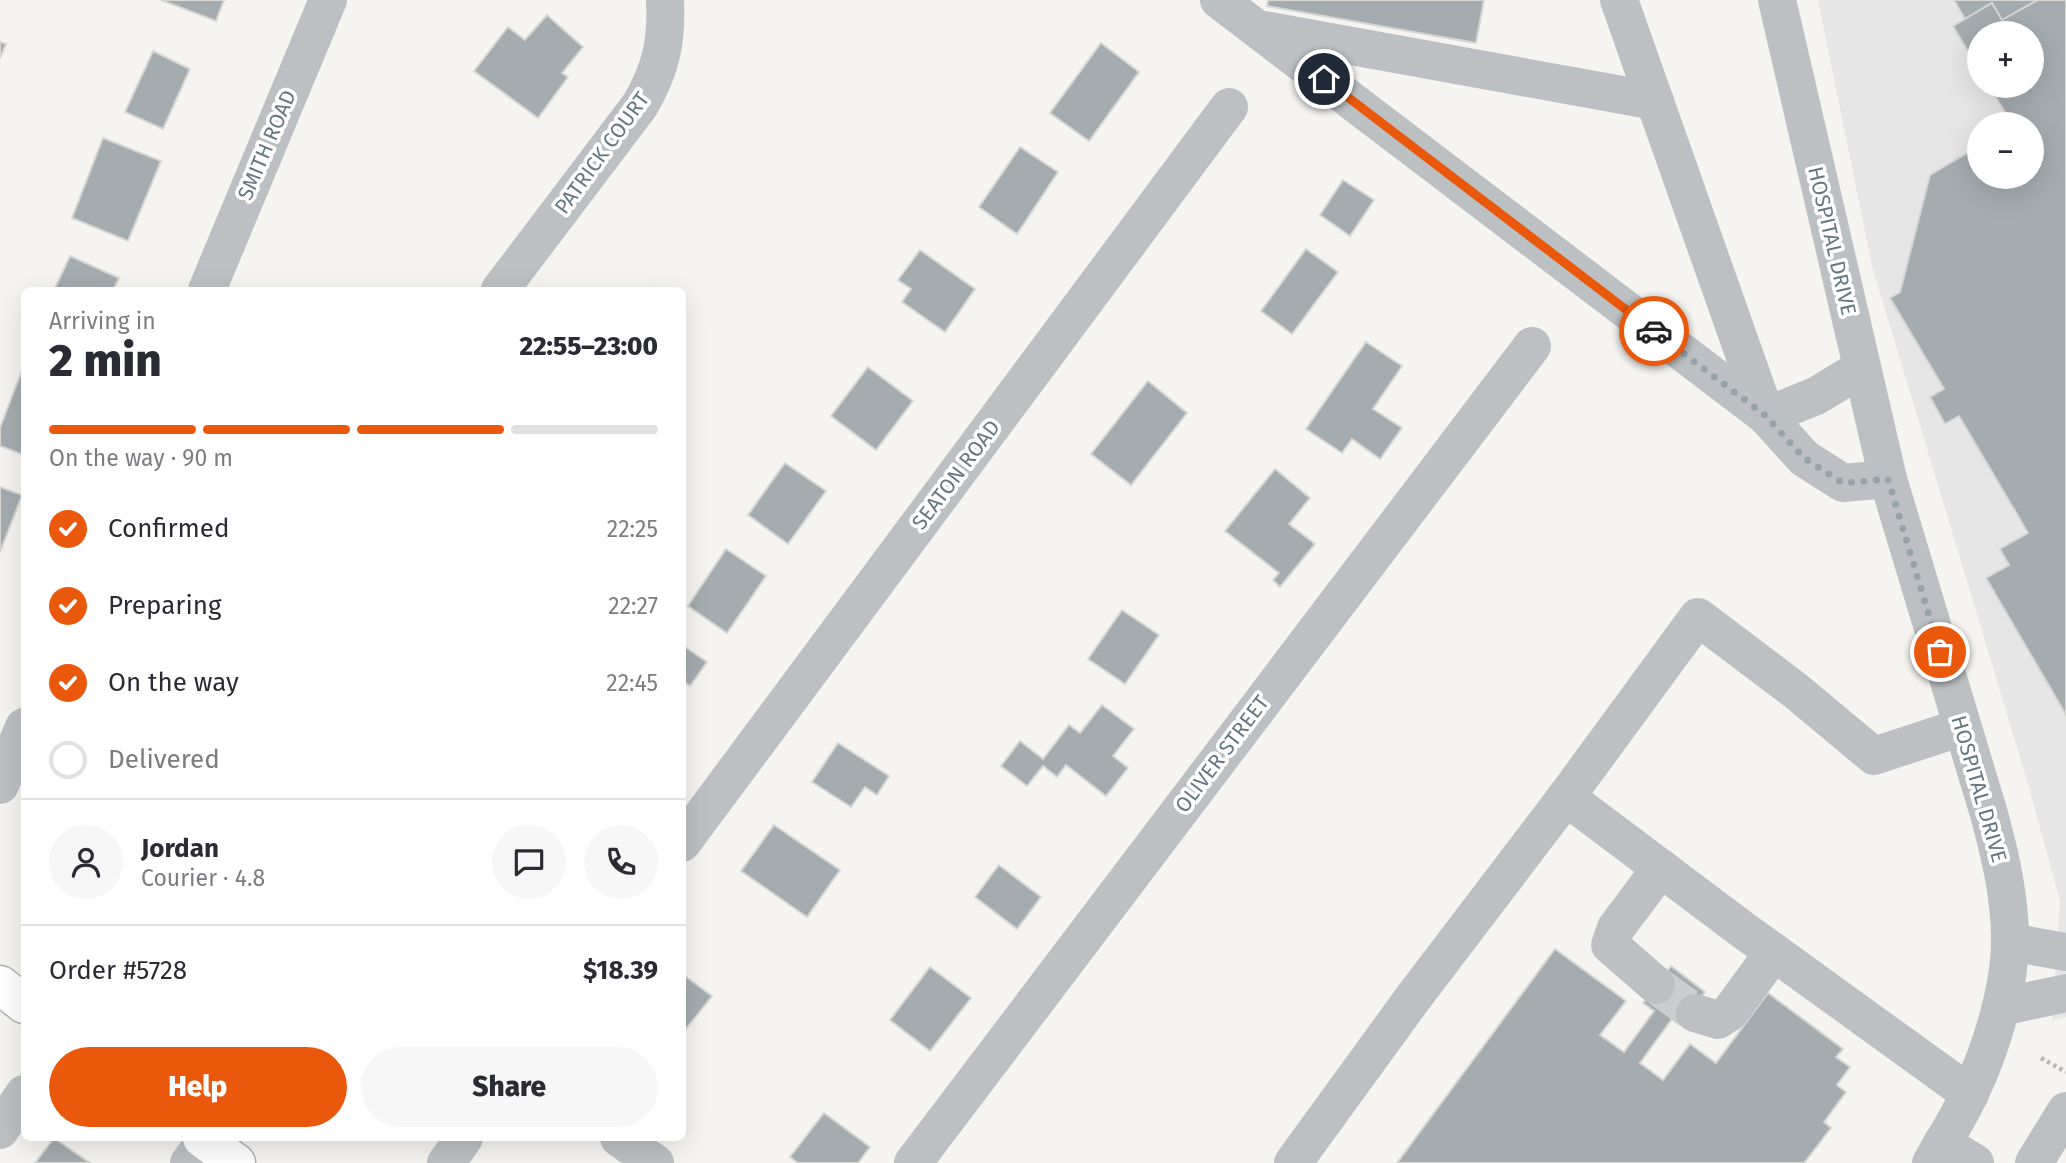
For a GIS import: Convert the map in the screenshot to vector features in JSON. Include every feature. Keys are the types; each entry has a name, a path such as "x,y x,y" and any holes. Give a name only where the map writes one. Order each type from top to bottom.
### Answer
{"main road":[{"path":"0,985 21,1002"},
{"path":"199,1147 236,1163"}],"street":[{"name":"SMITH ROAD","path":"208,287 328,0"},
{"name":"PATRICK COURT","path":"502,287 640,105 654,81 666,28 665,0"},
{"path":"1619,0 1766,416"},
{"name":"HOSPITAL DRIVE","path":"1777,0 1888,479 2000,854 2007,896 2010,942 2001,1007 1986,1057 1970,1094 1937,1153"},
{"path":"1240,11 1655,102"},
{"path":"1240,11 1766,416 1804,458 1843,483 1888,479"},
{"name":"SEATON ROAD","path":"686,838 1229,107"},
{"name":"OLIVER STREET","path":"913,1163 1532,346"},
{"path":"1766,416 1816,396 1862,368"},
{"path":"1293,1163 1698,617 1796,691 1874,756 1962,727"},
{"path":"0,785 21,734"},
{"path":"1566,797 1970,1094"},
{"path":"1656,985 1610,945 1616,928 1661,868"},
{"path":"2010,942 2066,952"},
{"path":"1695,1013 1718,1020 1730,1012 1774,952"},
{"path":"2001,1007 2066,993"},
{"path":"0,1130 21,1098"},
{"path":"2034,1163 2066,1111"},
{"path":"446,1163 462,1141"},
{"path":"623,1141 654,1163"},
{"path":"1937,1153 1975,1163"}],"path":[{"path":"2041,1058 2066,1072"}],"shaded area":[{"path":"1818,0 2066,0 2066,1017 2052,1021 2060,901 2028,784 1872,266"}],"building":[{"path":"161,0 224,0 216,21"},
{"path":"1268,0 1484,0 1476,43 1267,6"},
{"path":"1954,0 2038,0 2002,20 1992,3 1965,19"},
{"path":"2038,0 2066,0 2066,715 1986,578 2009,565 2000,549 2028,533 1959,416 1945,424 1930,397 1944,389 1890,298 1900,292 1930,175 1967,153 1967,189 2044,189 2044,112 2005,112 1996,98 2044,98 2044,21 1967,21 1967,50 1953,26 1992,3 2002,20"},
{"path":"547,15 583,47 562,73 568,77 538,118 474,71 508,27 525,40"},
{"path":"0,42 6,44 0,58"},
{"path":"1101,43 1139,72 1089,141 1050,113"},
{"path":"153,51 190,69 163,129 125,112"},
{"path":"103,138 161,161 128,241 72,218"},
{"path":"1020,147 1058,172 1017,234 979,207"},
{"path":"1343,180 1374,200 1350,236 1320,215"},
{"path":"1306,249 1338,272 1292,334 1261,311"},
{"path":"920,250 975,289 945,332 902,302 911,289 898,280"},
{"path":"70,256 119,278 114,287 55,287"},
{"path":"1366,342 1402,366 1373,409 1402,428 1380,459 1352,439 1342,453 1306,429"},
{"path":"868,367 913,401 876,450 831,416"},
{"path":"21,373 21,454 0,446 0,428"},
{"path":"1148,381 1187,413 1131,485 1091,454"},
{"path":"785,463 826,491 788,544 748,515"},
{"path":"1275,469 1310,498 1289,524 1315,544 1280,587 1273,580 1279,573 1225,531"},
{"path":"0,487 21,495 21,498 0,552"},
{"path":"726,549 766,576 727,633 688,606"},
{"path":"1122,610 1159,635 1125,684 1088,659"},
{"path":"686,648 707,662 690,686 686,683"},
{"path":"1102,705 1134,729 1113,756 1128,768 1106,796 1066,765 1057,777 1043,766 1027,786 1001,766 1020,741 1043,759 1069,725 1080,733"},
{"path":"838,743 889,776 877,795 865,787 851,807 812,782"},
{"path":"774,825 840,870 807,917 741,871"},
{"path":"999,865 1041,897 1017,929 975,897"},
{"path":"1555,949 1626,1001 1600,1035 1624,1052 1654,1011 1643,1003 1671,966 1705,992 1680,1025 1672,1019 1640,1063 1663,1080 1690,1044 1716,1063 1768,993 1843,1049 1836,1057 1850,1067 1837,1085 1846,1092 1824,1122 1831,1128 1804,1163 1397,1163"},
{"path":"930,967 971,998 930,1051 890,1020"},
{"path":"686,977 712,996 686,1029"},
{"path":"824,1113 870,1147 858,1163 798,1163 790,1157"},
{"path":"52,1141 58,1141 90,1163 35,1163"}],"tunnel":[{"path":"1656,985 1695,1013"}],"way so far":[{"path":"1654,331 1766,416 1804,458 1843,483 1888,479 1940,652"}],"route":[{"path":"1324,79 1654,331"}]}
